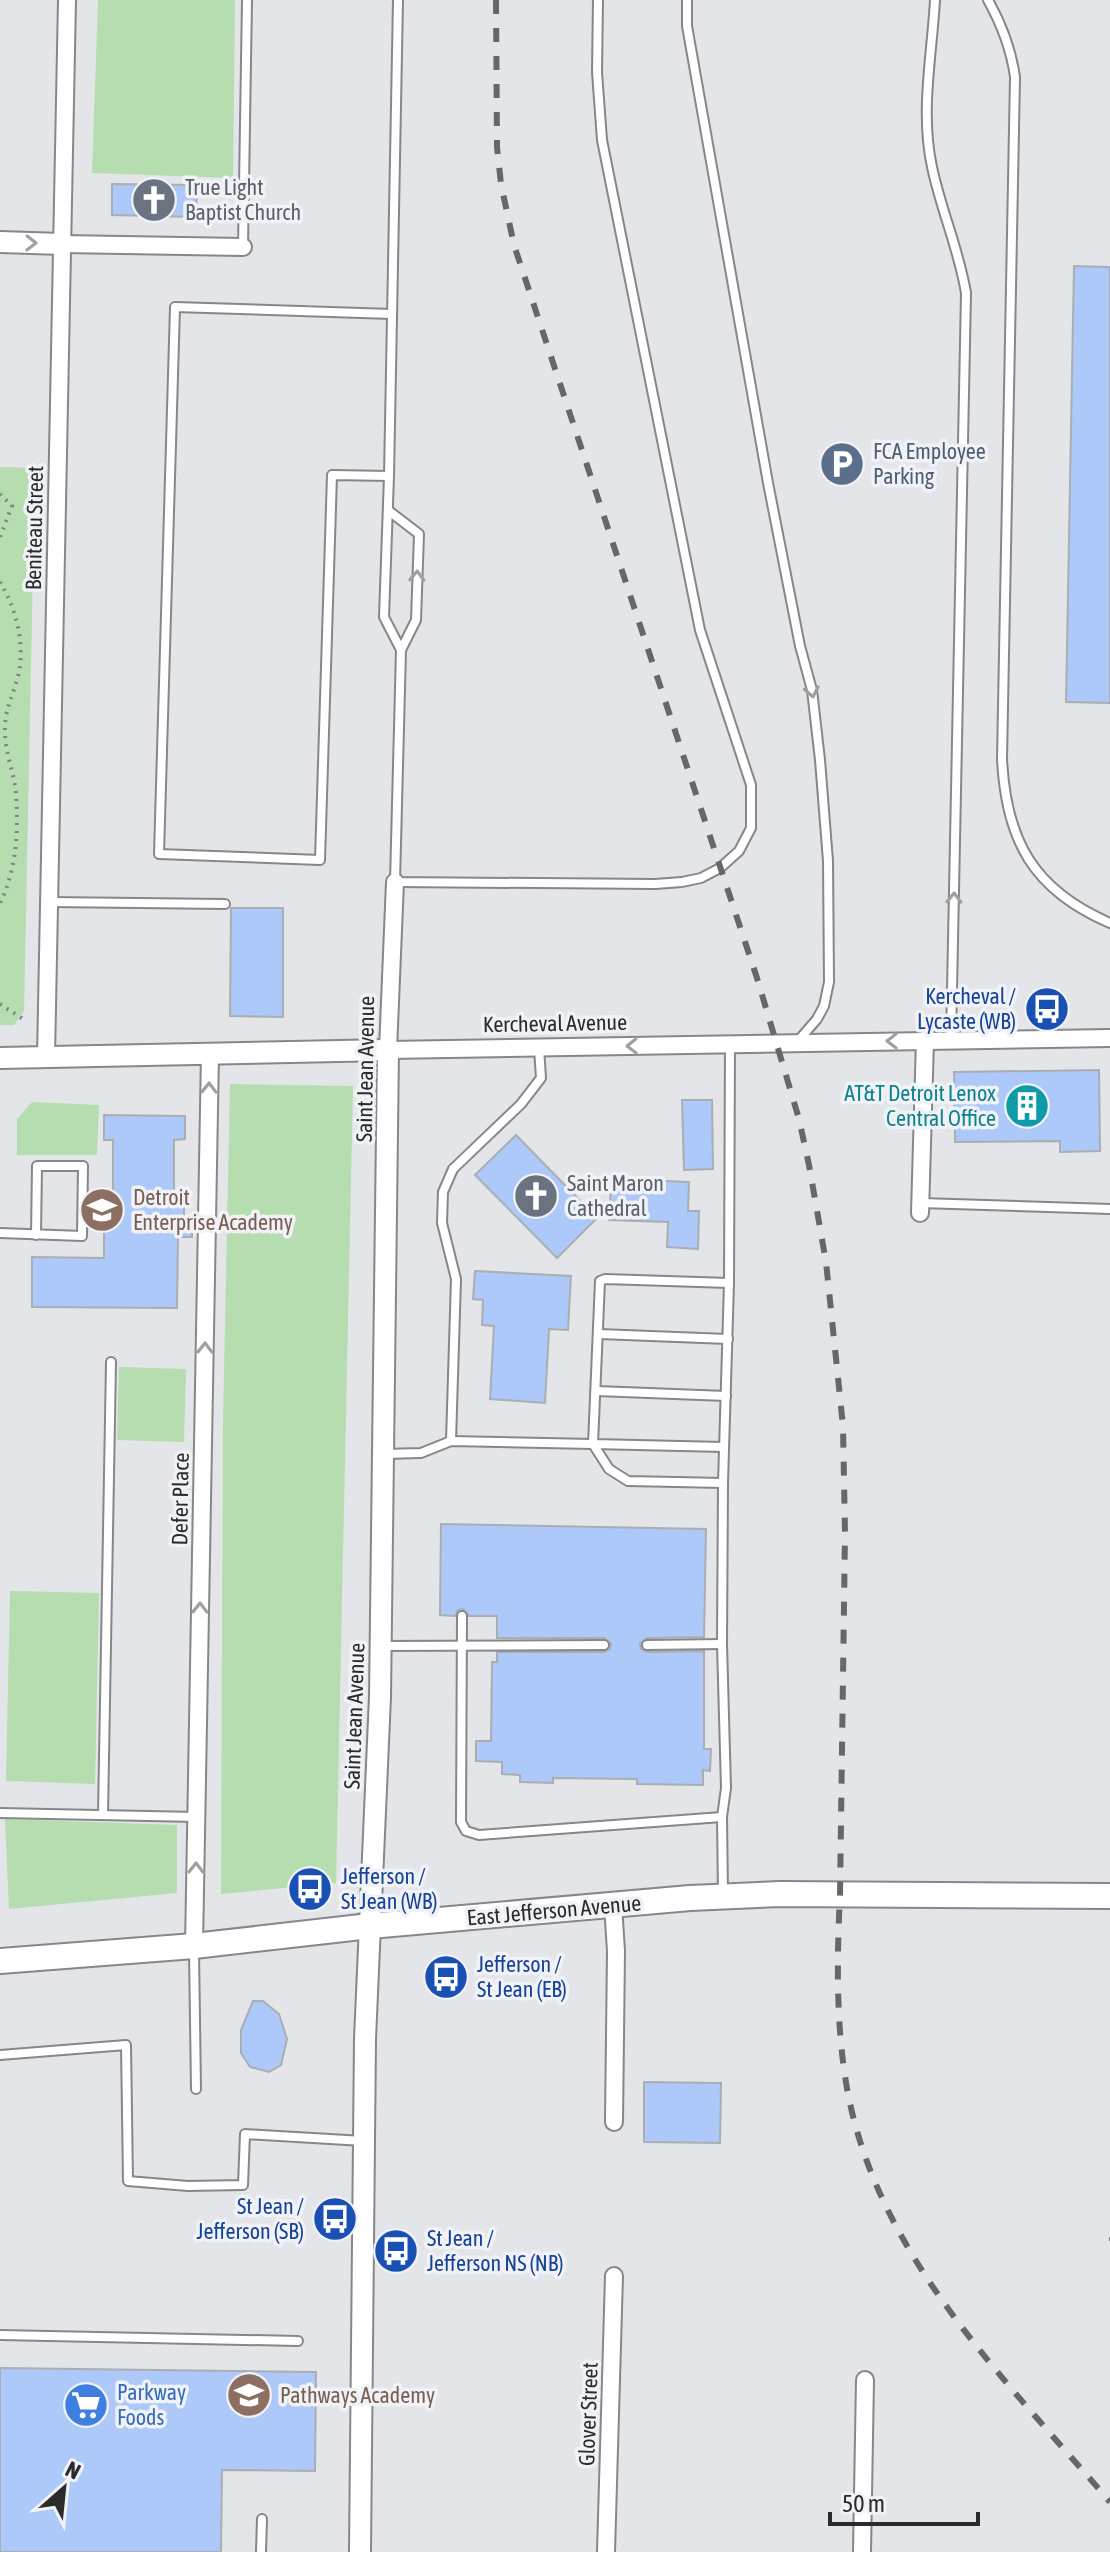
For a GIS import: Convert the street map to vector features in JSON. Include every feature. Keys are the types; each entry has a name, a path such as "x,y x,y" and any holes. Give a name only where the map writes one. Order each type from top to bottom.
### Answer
{"main road":[{"name":"East Jefferson Avenue","path":"0,1961 194,1946 370,1926 723,1896 1110,1896"}],"street":[{"name":"Beniteau Street","path":"46,1057 67,0"},
{"path":"0,242 243,247"},
{"name":"Saint Jean Avenue","path":"360,2552 365,2039 380,1646 388,1050 395,882"},
{"name":"Kercheval Avenue","path":"0,1058 1110,1038"},
{"path":"920,1208 925,1040"},
{"name":"Defer Place","path":"194,1946 210,1053"},
{"path":"613,1905 616,1951 614,2122"},
{"name":"Glover Street","path":"606,2552 614,2276"},
{"path":"862,2552 865,2380"}],"lane":[{"path":"243,247 247,0"},
{"path":"398,0 389,511 384,617 401,650"},
{"path":"389,511 419,534 416,620 401,650 395,882 682,882 701,878 720,868 739,851 751,828 751,785 700,630 602,140 597,72 598,0"},
{"path":"687,0 687,26 794,617 812,690 820,760 828,861 829,982 824,1006 796,1043"},
{"path":"935,0 927,71 931,165 962,267 966,293 951,1040"},
{"path":"988,0 1006,35 1013,56 1015,77 1002,759 1004,796 1012,829 1033,867 1067,900 1110,923"},
{"path":"389,476 332,475 320,860 159,854 175,307 392,314"},
{"path":"49,902 225,904"},
{"path":"723,1896 722,1817 726,1788 722,1644 723,1483 729,1283 730,1045"},
{"path":"451,1441 456,1279 442,1223 443,1192 453,1169 521,1104 541,1078 539,1048"},
{"path":"0,1233 36,1235 82,1236 83,1166 37,1166 36,1235"},
{"path":"920,1208 1110,1209"},
{"path":"723,1483 628,1481 609,1469 593,1444 600,1281 729,1283"},
{"path":"599,1334 728,1339"},
{"path":"103,1815 111,1362"},
{"path":"597,1391 726,1396"},
{"path":"384,1454 421,1453 451,1441 724,1447"},
{"path":"462,1616 461,1822 466,1831 479,1835 722,1817"},
{"path":"647,1645 722,1644"},
{"path":"380,1646 604,1645"},
{"path":"0,1813 197,1817"},
{"path":"194,1946 196,2089"},
{"path":"0,2055 126,2045 128,2181 188,2186 243,2185 245,2134 365,2141"},
{"path":"0,2335 298,2341"},
{"path":"261,2552 262,2519"}],"path":[{"path":"0,494 12,506 0,537"},
{"path":"0,582 17,622 20,647 19,675 9,697 5,728 16,793 16,828 9,885 0,903"},
{"path":"0,1004 23,1019"}],"green space":[{"path":"98,0 235,0 233,178 92,173"},
{"path":"0,467 35,468 24,1011 14,1025 0,1025"},
{"path":"230,1084 353,1086 336,1883 221,1894 223,1422"},
{"path":"32,1102 99,1105 97,1155 17,1155 17,1119"},
{"path":"119,1367 186,1369 184,1442 117,1440"},
{"path":"10,1591 99,1593 95,1784 6,1781"},
{"path":"5,1819 177,1825 177,1893 9,1909"}],"building":[{"name":"True Light Baptist Church","path":"112,184 197,185 196,217 112,215"},
{"path":"1074,266 1110,267 1110,703 1066,702"},
{"path":"231,908 283,908 283,1017 230,1016"},
{"name":"AT&T Detroit Lenox Central Office","path":"1099,1070 1100,1151 1060,1152 1060,1141 955,1142 954,1072"},
{"path":"682,1100 712,1100 713,1169 684,1170"},
{"name":"Detroit Enterprise Academy","path":"104,1115 185,1116 185,1139 174,1140 174,1198 184,1198 184,1220 192,1220 192,1237 178,1237 177,1308 32,1307 32,1257 104,1258 104,1201 113,1201 113,1140 104,1140"},
{"name":"Saint Maron Cathedral","path":"516,1135 597,1218 557,1258 475,1175"},
{"path":"641,1180 689,1182 688,1211 699,1211 698,1249 667,1247 668,1222 609,1220 611,1186 641,1188"},
{"path":"475,1271 571,1276 568,1330 549,1329 545,1403 490,1399 494,1326 482,1325 483,1300 473,1299"},
{"path":"441,1524 706,1529 704,1637 647,1638 640,1644 641,1649 647,1652 704,1651 704,1749 711,1749 710,1771 703,1770 703,1785 637,1784 637,1779 553,1778 553,1783 520,1782 520,1775 502,1774 502,1762 476,1761 476,1741 491,1741 492,1662 497,1662 497,1652 604,1652 610,1649 611,1644 604,1638 497,1638 497,1616 469,1616 463,1609 458,1610 455,1616 440,1615"},
{"path":"253,2001 263,2001 279,2014 287,2039 281,2065 269,2072 250,2067 241,2053 241,2030"},
{"path":"644,2082 721,2083 720,2143 644,2142"},
{"path":"0,2368 316,2372 315,2471 222,2470 221,2552 0,2552"}],"railway":[{"path":"496,0 497,147 514,245 757,978 799,1119 826,1262 843,1426 845,1533 839,2009 845,2076 859,2139 882,2198 912,2254 946,2306 985,2357 1110,2502"}],"place":[{"name":"True Light Baptist Church","path":"154,200"},
{"name":"FCA Employee Parking","path":"842,464"},
{"name":"Kercheval / Lycaste (WB)","path":"1047,1009"},
{"name":"AT&T Detroit Lenox Central Office","path":"1027,1106"},
{"name":"Saint Maron Cathedral","path":"536,1196"},
{"name":"Detroit Enterprise Academy","path":"102,1210"},
{"name":"Jefferson / St Jean (WB)","path":"310,1889"},
{"name":"Jefferson / St Jean (EB)","path":"446,1977"},
{"name":"St Jean / Jefferson (SB)","path":"335,2219"},
{"name":"St Jean / Jefferson NS (NB)","path":"396,2251"},
{"name":"Pathways Academy","path":"249,2395"},
{"name":"Parkway Foods","path":"86,2405"}]}
